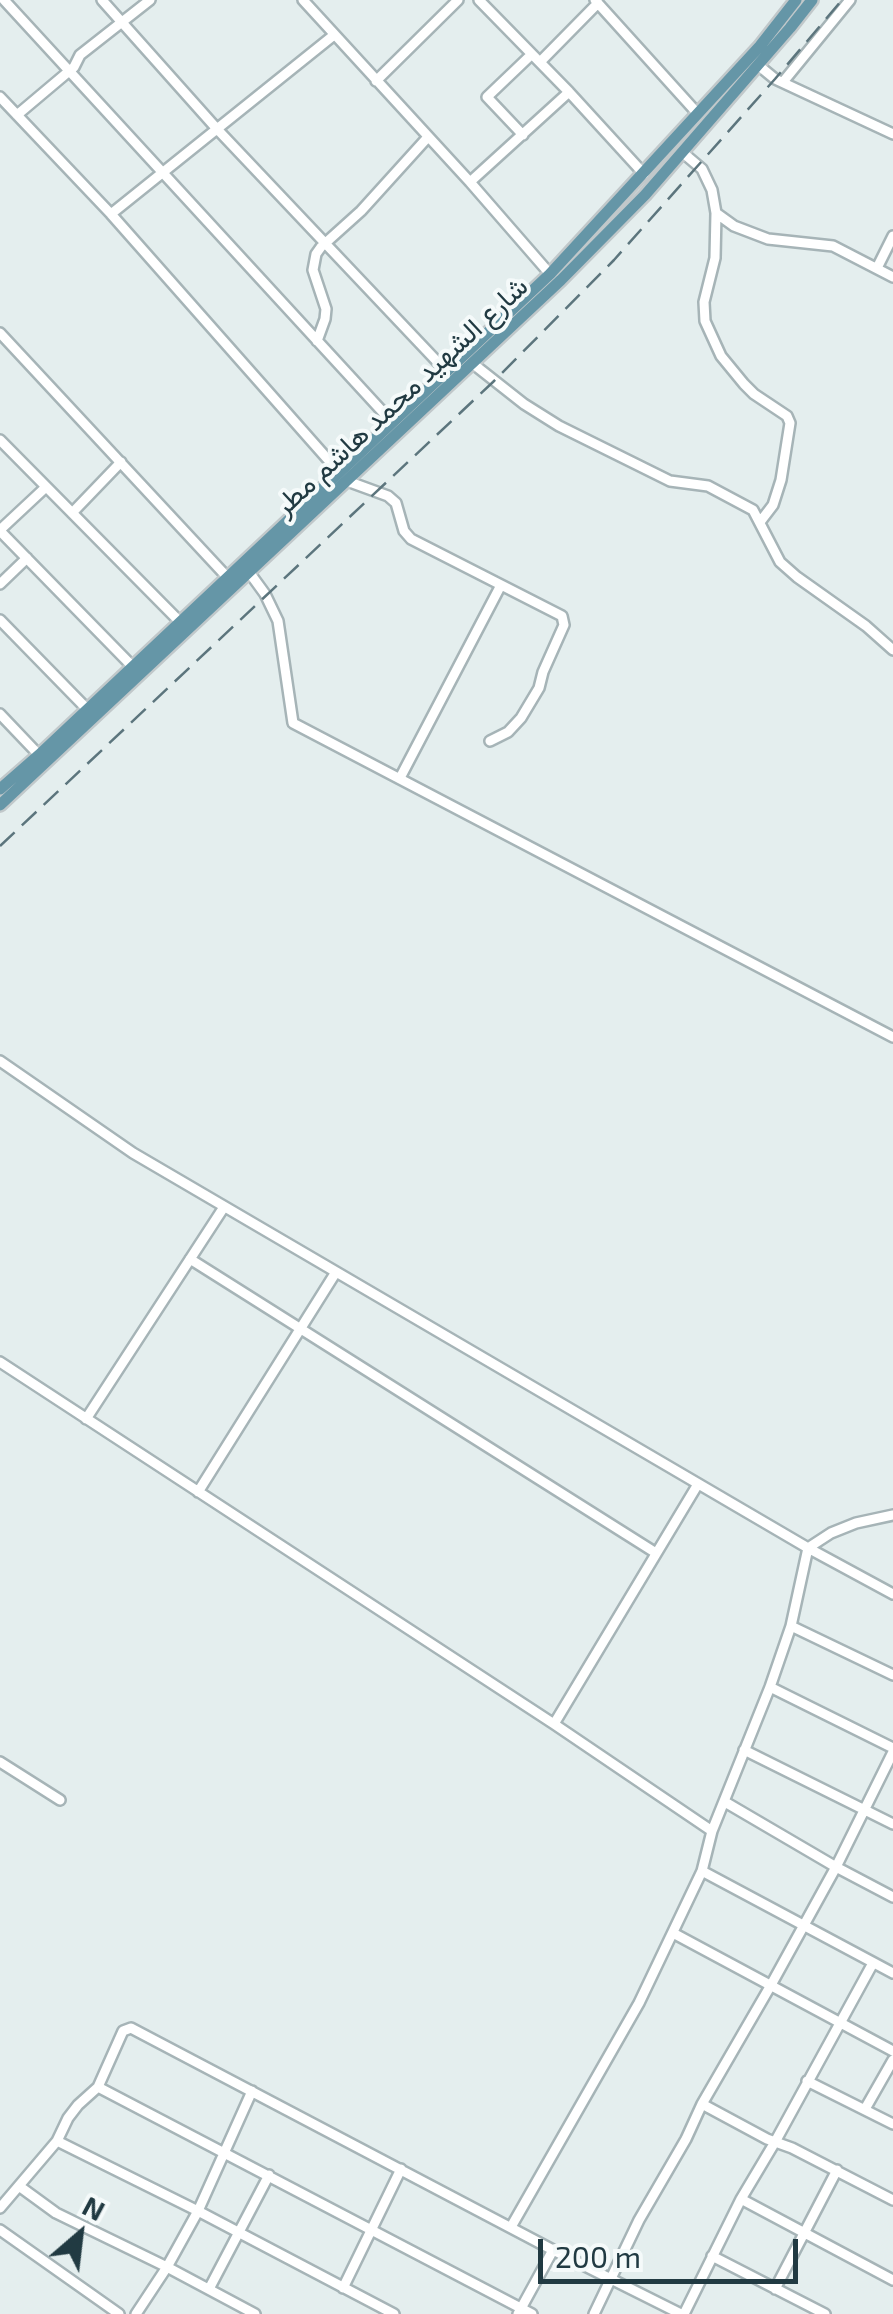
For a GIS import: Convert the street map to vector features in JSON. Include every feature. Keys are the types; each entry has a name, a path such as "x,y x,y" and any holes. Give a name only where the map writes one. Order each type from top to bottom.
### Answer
{"main road":[{"name":"شارع الشهيد محمد هاشم مطر","path":"0,789 133,667 249,572 392,422 550,274 760,46 796,0"},
{"name":"شارع الشهيد محمد هاشم مطر","path":"0,805 228,578 472,364 610,230 812,0"}],"street":[{"path":"4,0 392,422"},
{"path":"102,0 217,129 447,372"},
{"path":"17,115 74,68 80,55 150,0"},
{"path":"303,0 550,274"},
{"path":"376,81 458,0"},
{"path":"479,0 644,174"},
{"path":"783,82 850,0"},
{"path":"523,135 486,97 536,58 596,2 698,114"},
{"path":"111,214 334,35"},
{"path":"758,65 775,79 893,134"},
{"path":"470,182 570,92"},
{"path":"0,97 111,214 343,476 396,503 404,532 411,539 562,616 564,626 539,688 521,718 508,732 490,742"},
{"path":"317,341 326,308 313,264 316,254 428,137"},
{"path":"682,152 702,169 712,190 716,212 715,258 704,302 705,322 721,356 744,384 787,416 790,423 781,480 773,505 760,522"},
{"path":"716,212 734,226 768,239 834,246 893,277"},
{"path":"877,268 893,236"},
{"path":"0,333 228,578"},
{"path":"472,364 559,426 670,480 708,486 753,510 780,562 893,650"},
{"path":"0,440 184,626"},
{"path":"72,513 122,462"},
{"path":"46,487 0,530 133,667"},
{"path":"0,584 27,558"},
{"path":"249,572 278,621 294,722 893,1037"},
{"path":"400,778 501,584"},
{"path":"0,620 88,710"},
{"path":"0,714 39,755"},
{"path":"0,1061 134,1153 893,1594"},
{"path":"86,1419 224,1206"},
{"path":"190,1259 656,1553"},
{"path":"198,1492 336,1272"},
{"path":"0,1362 712,1831"},
{"path":"554,1724 698,1484"},
{"path":"511,2227 639,2002 702,1871 712,1831 791,1626 808,1548 856,1523 893,1515"},
{"path":"791,1626 893,1675"},
{"path":"594,2314 639,2220 772,1985 893,1750 770,1687"},
{"path":"744,1750 893,1824"},
{"path":"0,1762 60,1800"},
{"path":"725,1802 893,1897"},
{"path":"702,1871 893,1974"},
{"path":"673,1933 893,2051"},
{"path":"0,2208 58,2141 78,2104 98,2086 123,2031 131,2028 682,2314 741,2199 873,1963"},
{"path":"866,2110 893,2060"},
{"path":"807,2081 893,2124"},
{"path":"98,2086 373,2229 519,2311 532,2314"},
{"path":"136,2314 198,2211 252,2092"},
{"path":"702,2104 893,2200"},
{"path":"58,2141 389,2313"},
{"path":"343,2288 401,2169"},
{"path":"775,2289 836,2170"},
{"path":"208,2289 269,2175"},
{"path":"19,2186 56,2213 255,2314"},
{"path":"741,2199 893,2280"},
{"path":"0,2230 120,2314"},
{"path":"519,2311 553,2250"},
{"path":"712,2256 824,2314"}],"railway":[{"path":"0,846 493,382 614,260 842,0"}]}
